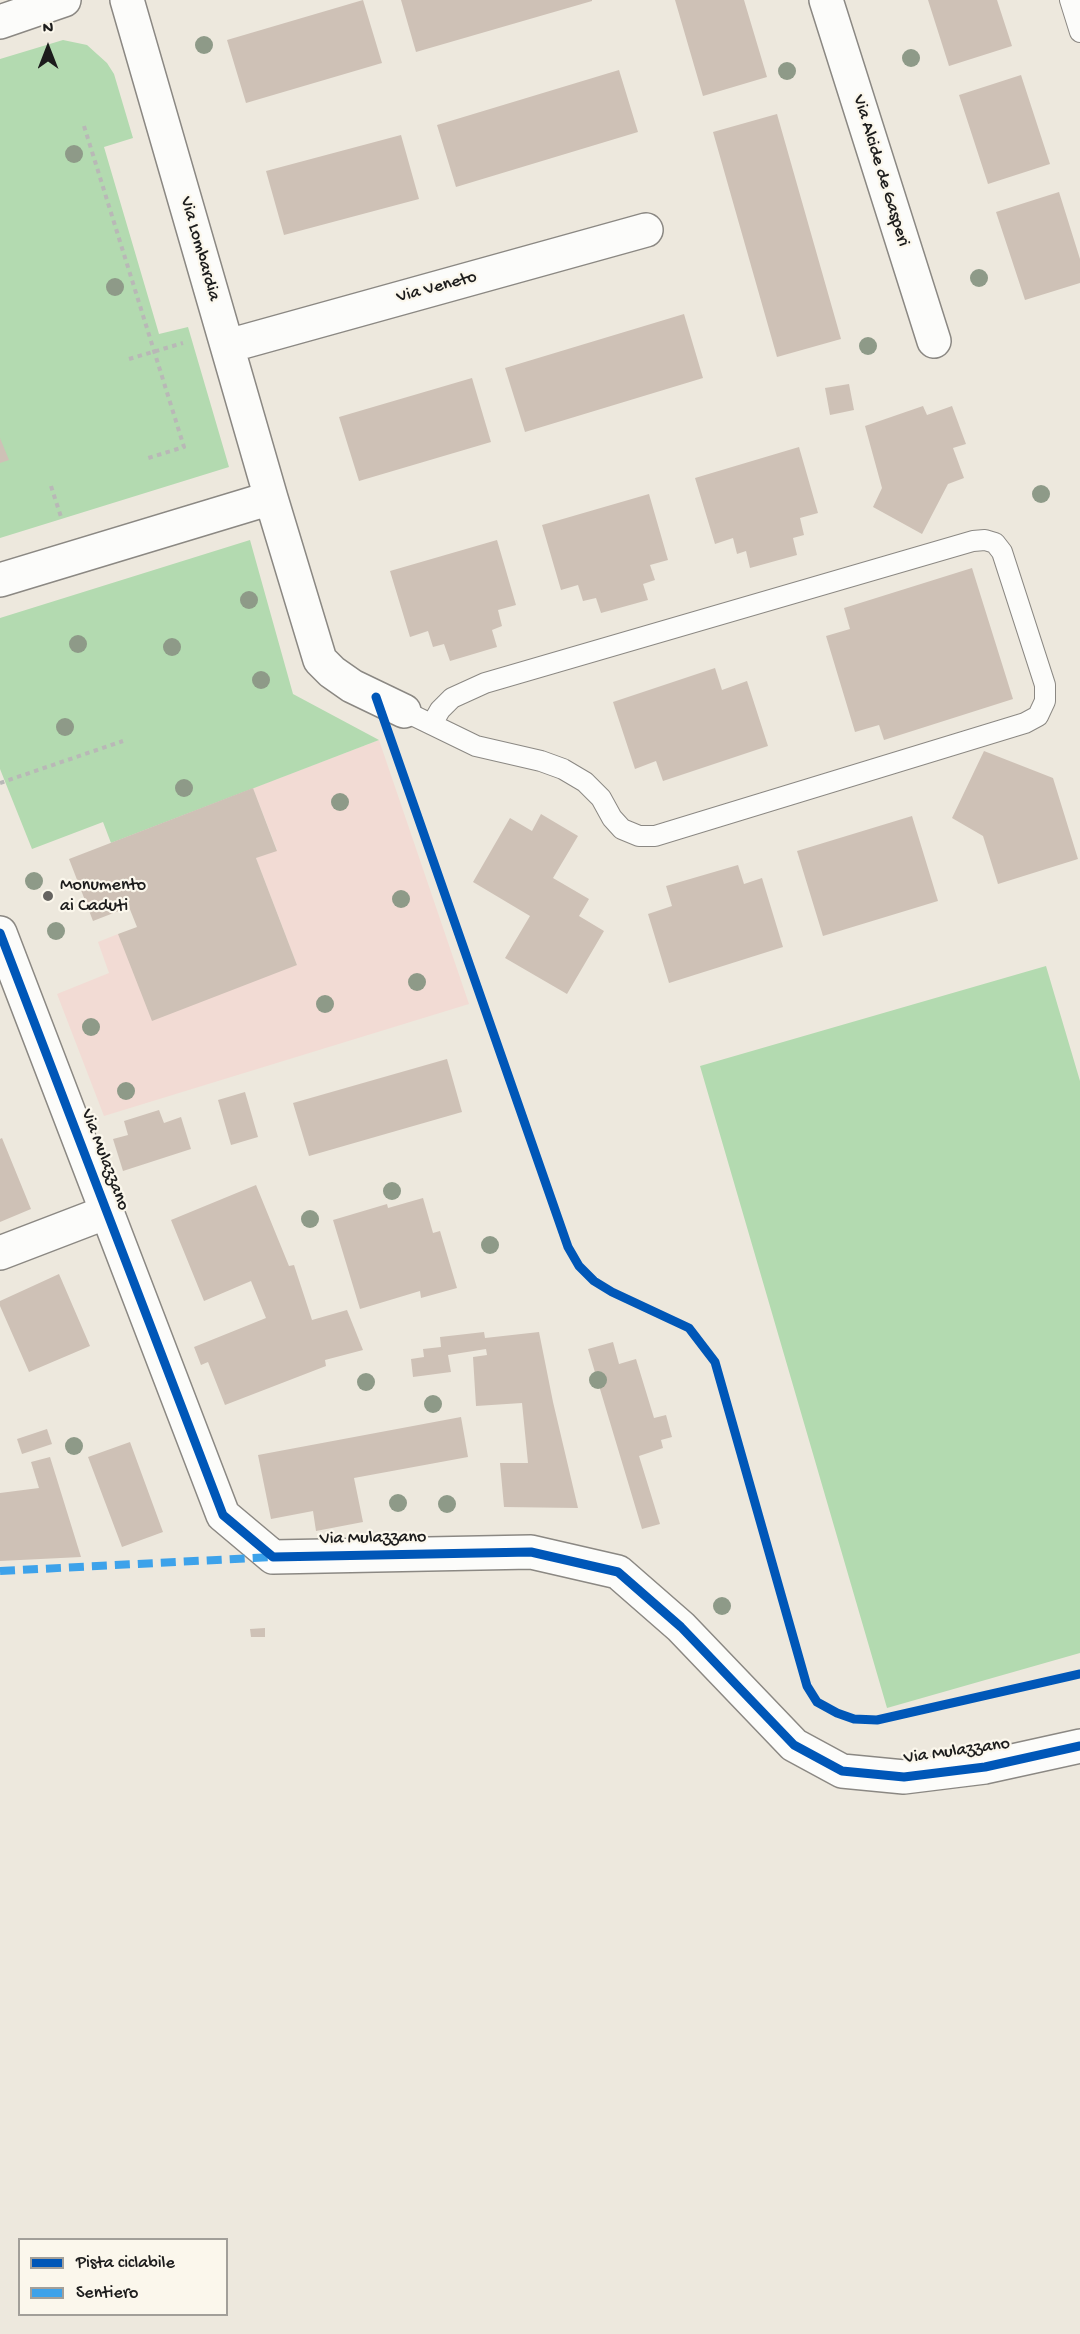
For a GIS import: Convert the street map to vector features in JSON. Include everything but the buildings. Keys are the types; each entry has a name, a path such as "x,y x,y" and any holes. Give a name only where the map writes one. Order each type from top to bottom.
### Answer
{"street":[{"path":"0,22 64,0"},
{"name":"Via Lombardia","path":"127,0 320,660 352,686 418,718"},
{"name":"Via Alcide de Gasperi","path":"826,0 934,341"},
{"name":"Via Veneto","path":"225,339 646,230"},
{"path":"0,580 271,498"},
{"name":"Via Mulazzano","path":"0,933 223,1515 273,1557 531,1552 618,1572 681,1627 794,1745 842,1771 904,1778 985,1767 1080,1746"},
{"path":"0,1253 107,1212"}],"lane":[{"path":"1071,0 1080,32"},
{"path":"985,540 995,543 1002,552 1045,685 1045,700 1038,716 1025,723 655,836 639,836 622,829 612,818 601,798 585,782 563,769 541,760 476,746 418,718 440,710 452,698 485,683 973,541 985,540"}],"path":[{"path":"84,126 184,447 145,459"},
{"path":"129,359 154,351 225,339"},
{"path":"0,783 123,741"}],"shaded area":[{"path":"379,740 469,1004 104,1116 57,994 109,973 98,942 118,934 297,965 256,858 277,850 253,788"}],"green space":[{"path":"63,40 87,45 107,63 114,74 133,138 104,147 159,334 188,327 229,467 0,538 0,59"},
{"path":"250,540 293,694 379,740 111,843 103,822 32,849 0,769 0,618"},
{"path":"1046,966 1080,1081 1080,1653 887,1708 700,1066"}],"marked path":[{"path":"0,1571 273,1557"}],"cycle path":[{"path":"376,697 568,1247 579,1266 594,1281 612,1292 689,1328 715,1362 807,1686 817,1702 854,1719 877,1720 1080,1674"},
{"path":"0,933 223,1515 273,1557 531,1552 618,1572 681,1627 794,1745 842,1771 904,1777 985,1767 1080,1746"}],"place":[{"name":"Monumento ai Caduti","path":"48,896"}]}
